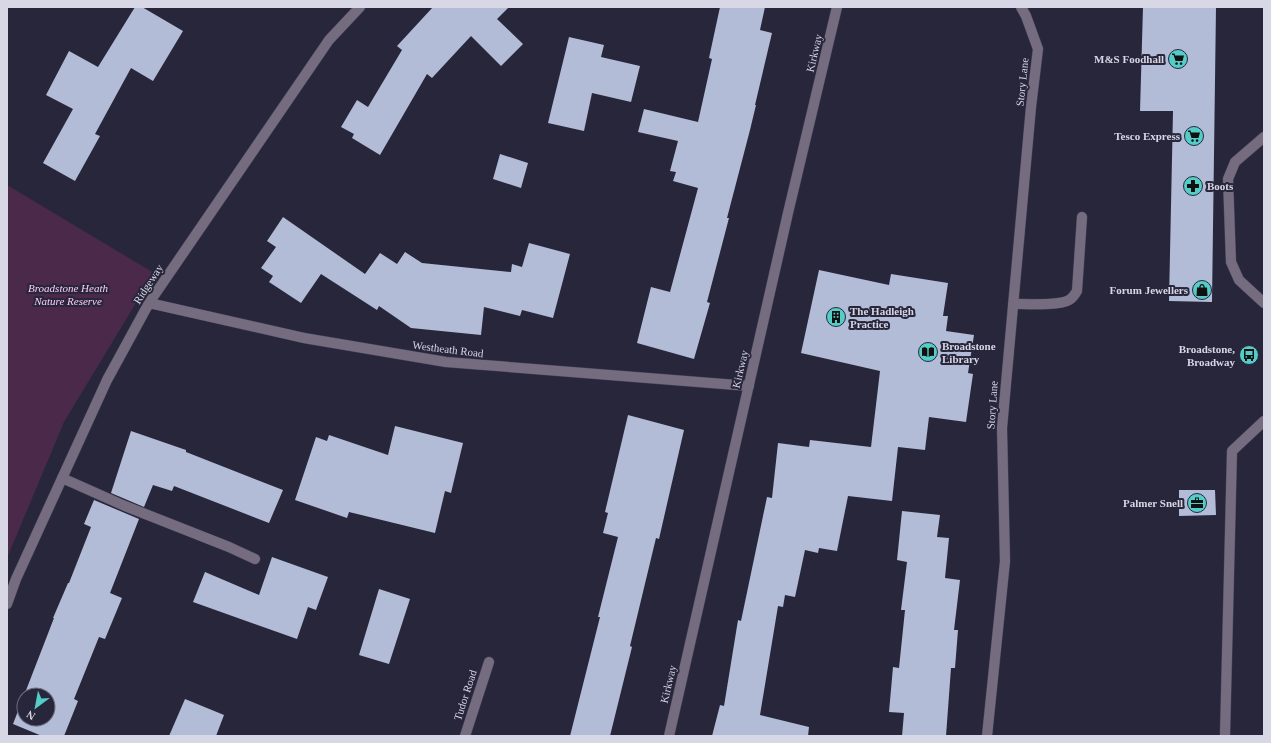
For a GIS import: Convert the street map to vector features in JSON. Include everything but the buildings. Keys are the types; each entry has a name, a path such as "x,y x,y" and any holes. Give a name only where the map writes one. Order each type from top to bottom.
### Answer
{"street":[{"name":"Ridgeway","path":"7,604 16,579 107,380 149,302 329,40 360,7"},
{"name":"Kirkway","path":"668,736 837,7"},
{"name":"Story Lane","path":"987,736 1006,561 1002,428 1038,49 1026,16 1021,7"},
{"path":"1264,137 1235,162 1228,179 1232,262 1239,280 1264,303"},
{"path":"1013,304 1060,304 1069,301 1074,296 1077,291 1082,217"},
{"name":"Westheath Road","path":"149,302 304,338 446,362 749,386"},
{"path":"1225,736 1232,451 1264,421"},
{"path":"62,478 125,506 229,547 255,559"},
{"name":"Tudor Road","path":"465,736 489,662"}],"green space":[{"name":"Broadstone Heath Nature Reserve","path":"7,185 154,273 64,422 7,558"}],"place":[{"name":"M&S Foodhall","path":"1178,59"},
{"name":"Tesco Express","path":"1194,136"},
{"name":"Boots","path":"1193,186"},
{"name":"Forum Jewellers","path":"1202,290"},
{"name":"The Hadleigh Practice","path":"836,317"},
{"name":"Broadstone Library","path":"928,352"},
{"name":"Broadstone, Broadway","path":"1249,355"},
{"name":"Palmer Snell","path":"1197,503"}]}
